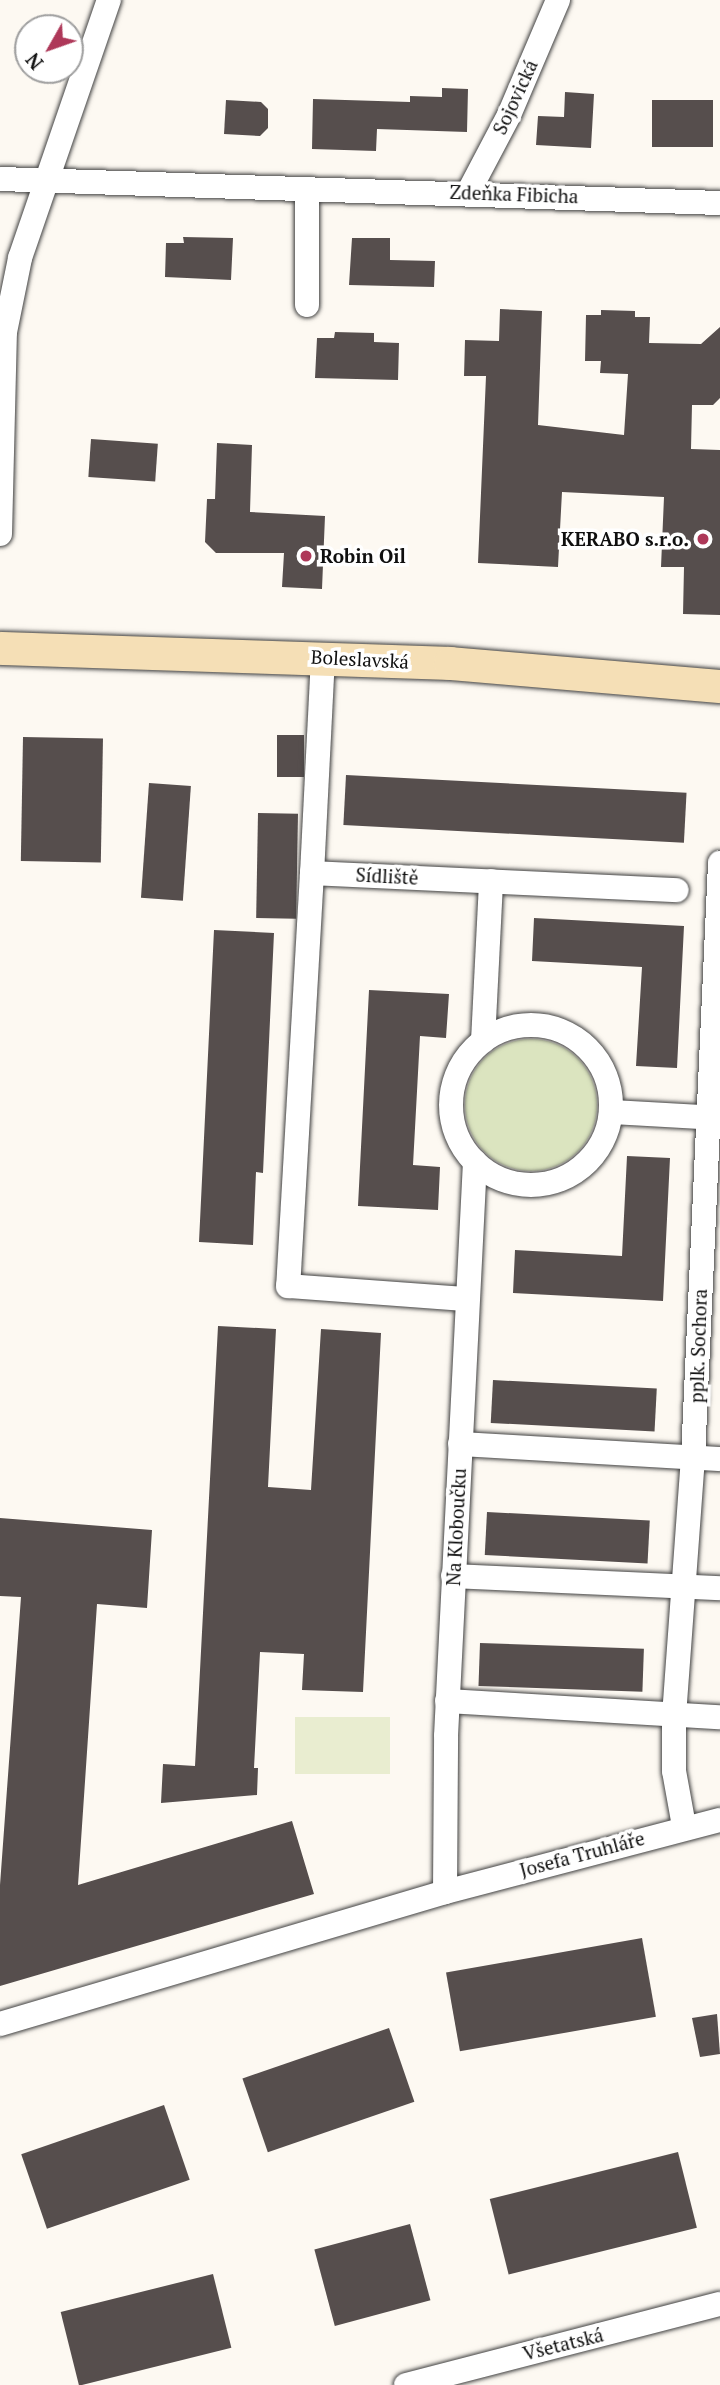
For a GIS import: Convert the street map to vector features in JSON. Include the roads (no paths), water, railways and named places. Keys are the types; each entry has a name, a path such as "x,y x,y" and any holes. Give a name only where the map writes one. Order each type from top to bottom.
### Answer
{"main road":[{"name":"Boleslavská","path":"0,648 323,657 510,667 720,686"}],"street":[{"path":"0,534 5,332 20,258 109,0"},
{"name":"Sojovická","path":"469,191 509,115 558,0"},
{"name":"Zdeňka Fibicha","path":"0,179 307,191 469,191 720,203"},
{"path":"307,191 307,305"},
{"path":"323,657 288,1286 467,1299"},
{"name":"pplk. Sochora","path":"684,1826 674,1772 674,1716 714,1118 720,863"},
{"name":"Sídliště","path":"312,873 677,890"},
{"path":"483,1041 491,881"},
{"path":"513,1027 562,1031 590,1050 600,1064 607,1079 611,1112 602,1143 593,1157 552,1183 511,1182 475,1162 460,1142 452,1099 458,1074 483,1041 513,1027"},
{"path":"611,1112 714,1118"},
{"name":"Na Kloboučku","path":"444,1892 447,1701 475,1162"},
{"path":"460,1444 720,1459"},
{"path":"453,1576 720,1588"},
{"path":"447,1701 720,1717"},
{"name":"Josefa Truhláře","path":"0,2024 444,1892 684,1826 720,1820"},
{"name":"Všetatská","path":"406,2385 720,2304"}],"place":[{"name":"KERABO s.r.o.","path":"703,539"},
{"name":"Robin Oil","path":"306,556"}]}
